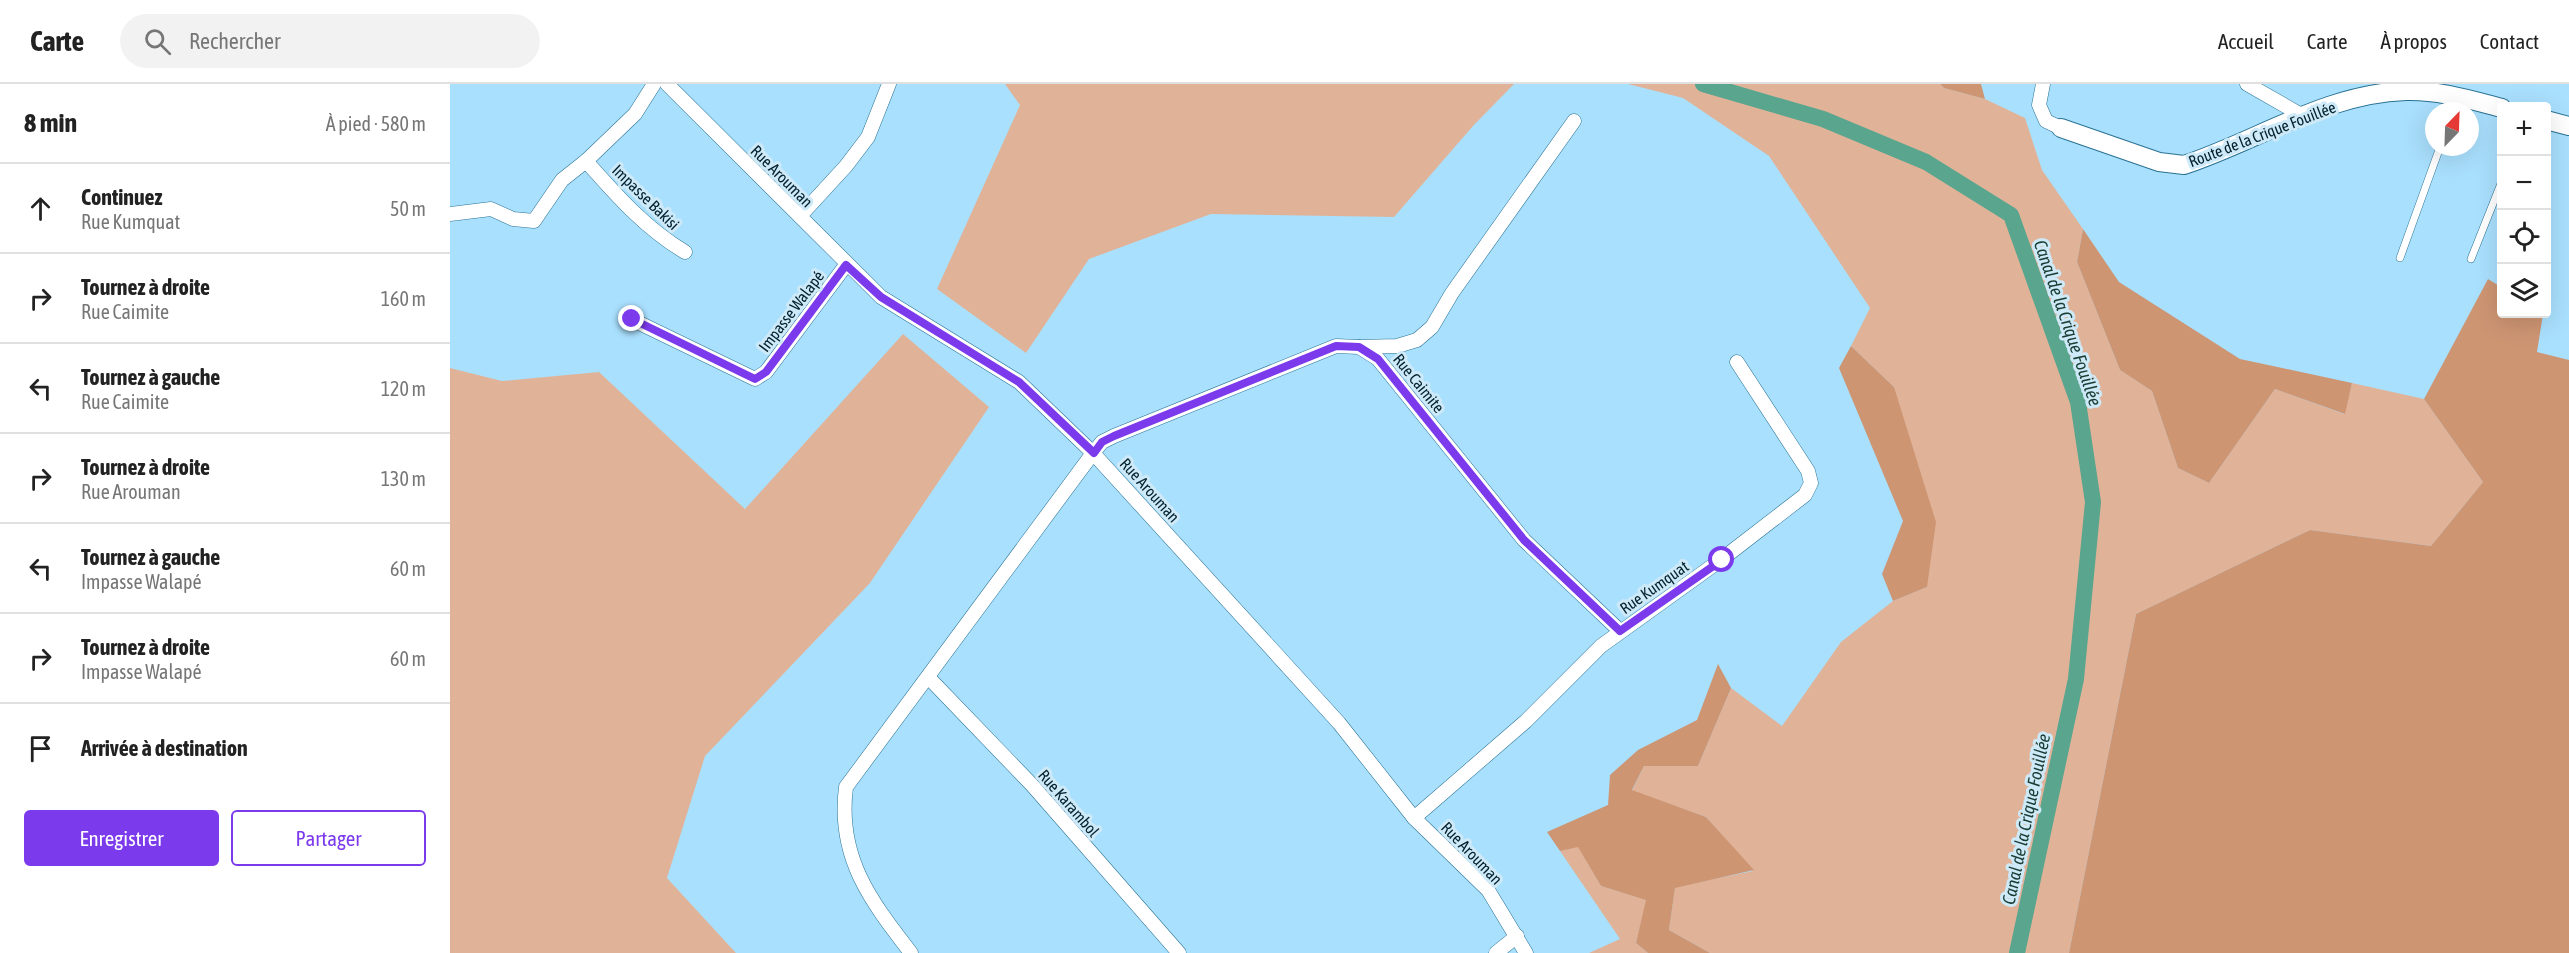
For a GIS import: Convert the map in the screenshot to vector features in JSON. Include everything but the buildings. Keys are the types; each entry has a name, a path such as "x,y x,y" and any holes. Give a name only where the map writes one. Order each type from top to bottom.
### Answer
{"street":[{"name":"Impasse Bakisi","path":"450,214 491,209 513,219 534,221 562,180 586,161 635,114 654,84"},
{"name":"Rue Arouman","path":"667,84 846,265 881,297 1019,382 1094,453 1339,723 1414,818 1488,891 1526,953"},
{"path":"800,216 846,166 868,137 889,84"},
{"path":"2043,84 2039,105 2046,121 2061,128"},
{"path":"2247,84 2303,116"},
{"name":"Route de la Crique Fouillée","path":"2061,128 2159,162 2184,165 2303,116 2356,97 2408,91 2448,102"},
{"name":"Route de la Crique Fouillée","path":"2479,106 2497,108"},
{"path":"911,953 873,904 859,878 845,835 843,808 846,787 1102,442 1336,346 1397,346 1418,340 1432,327 1452,293 1574,121"},
{"path":"2551,121 2569,126"},
{"name":"Impasse Bakisi","path":"586,161 628,207 666,241 685,252"},
{"name":"Impasse Walapé","path":"632,319 755,379 766,372 846,265"},
{"name":"Rue Caimite","path":"1359,347 1378,359 1524,540 1620,631"},
{"name":"Rue Kumquat","path":"1414,818 1526,720 1601,646 1805,495 1811,483 1808,471 1737,362"},
{"name":"Rue Karambol","path":"929,678 1032,784 1179,953"},
{"path":"1496,953 1517,936"}],"lane":[{"path":"2400,258 2437,156"},
{"path":"2471,259 2497,194"}],"shaded area":[{"path":"1005,84 1514,84 1473,126 1394,217 1211,214 1089,259 1026,353 937,289 1020,105"},
{"path":"1628,84 1940,84 1944,88 1985,99 2025,118 2042,170 2083,229 2077,262 2120,370 2152,391 2178,468 2209,483 2275,389 2344,414 2352,383 2424,399 2483,482 2431,546 2310,530 2136,614 2069,953 1710,953 1669,930 1675,887 1753,871 1706,817 1632,791 1644,766 1698,766 1731,688 1782,726 1841,642 1893,601 1927,587 1894,387 1851,346 1870,308 1769,156 1683,98"},
{"path":"1940,84 1981,84 1985,99 1944,88"},
{"path":"2083,229 2119,282 2240,359 2352,383 2345,414 2275,389 2209,483 2178,468 2152,391 2120,370 2077,262"},
{"path":"2488,279 2497,285 2497,318 2542,318 2537,352 2569,360 2569,953 2069,953 2136,614 2310,530 2431,546 2483,482 2424,399"},
{"path":"903,334 989,407 870,583 705,756 667,878 736,953 450,953 450,368 502,381 599,372 745,509"},
{"path":"1851,346 1894,387 1936,522 1927,587 1893,601 1882,574 1903,521 1839,368"},
{"path":"1718,664 1731,688 1698,766 1644,766 1632,790 1706,817 1754,870 1675,888 1669,930 1710,953 1648,953 1636,943 1646,900 1601,886 1578,847 1560,851 1547,832 1608,805 1610,775 1638,750 1697,720"},
{"path":"1578,846 1601,886 1647,900 1636,943 1648,953 1589,953 1620,939 1560,851"}],"waterway":[{"name":"Canal de la Crique Fouillée","path":"1703,84 1823,119 1926,162 2011,215 2078,402 2093,502 2076,679 2017,953"}],"route":[{"path":"632,319 755,379 766,372 846,265 881,297 1019,382 1094,453 1102,442 1114,436 1336,346 1359,347 1378,359 1524,540 1620,631 1722,560"}]}
